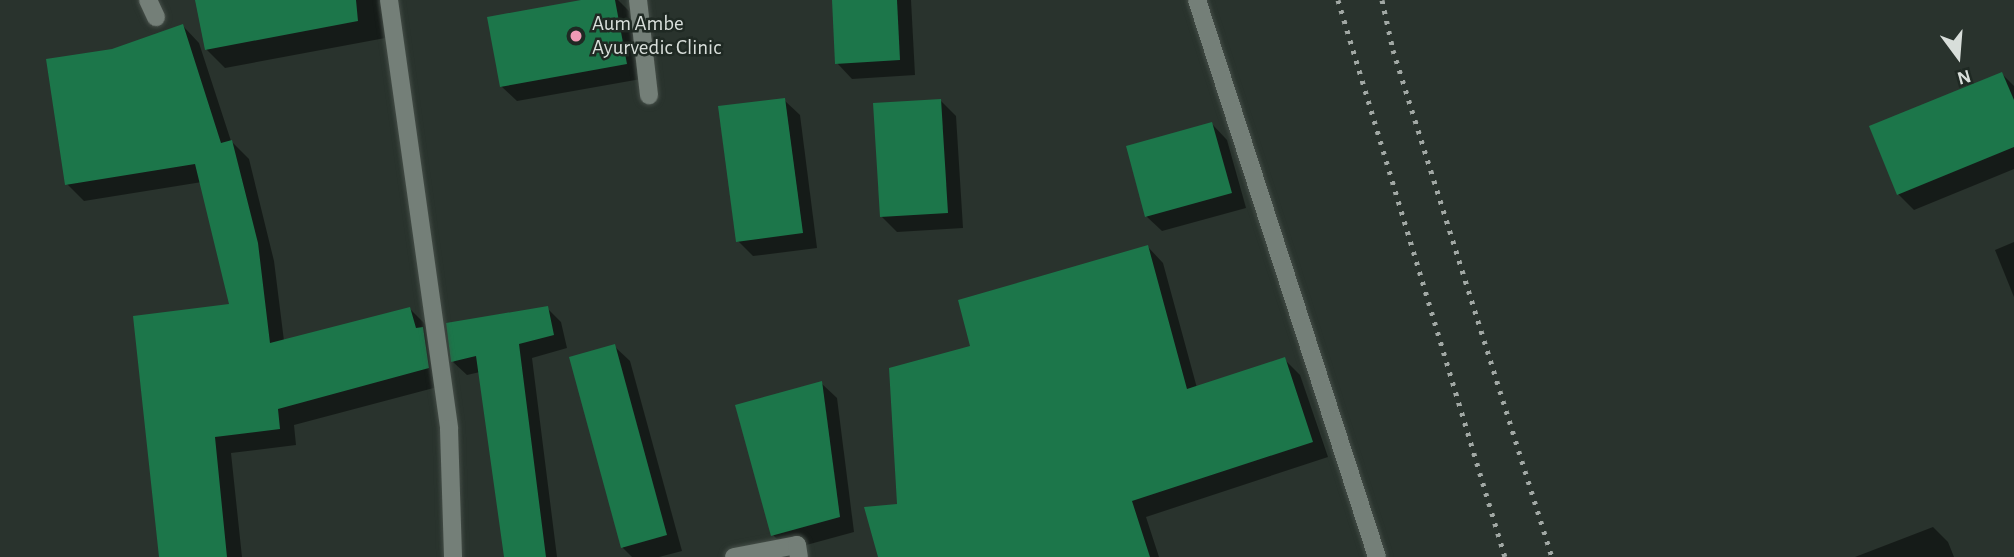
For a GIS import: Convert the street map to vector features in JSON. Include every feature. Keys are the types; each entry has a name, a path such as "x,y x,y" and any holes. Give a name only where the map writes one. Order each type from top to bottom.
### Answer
{"street":[{"path":"148,0 156,17"},
{"path":"389,0 449,429 453,557"},
{"path":"638,0 649,95"},
{"path":"1197,0 1377,557"},
{"path":"734,557 797,545 799,557"}],"building":[{"path":"195,0 356,0 358,21 205,50"},
{"path":"581,0 615,0 627,64 500,87 487,17"},
{"path":"832,0 897,0 900,60 835,64"},
{"path":"183,24 221,143 232,140 258,243 270,343 410,307 416,328 423,327 429,368 278,409 280,429 215,437 227,557 159,557 133,316 229,304 195,164 65,185 46,59 112,49"},
{"path":"2002,72 2014,100 2014,147 1897,195 1869,126"},
{"path":"785,98 803,233 736,242 718,106"},
{"path":"941,99 948,213 880,217 873,103"},
{"path":"1212,122 1232,193 1145,217 1126,146"},
{"path":"1148,245 1187,389 1285,357 1313,442 1132,501 1150,557 878,557 864,507 897,504 889,368 970,346 958,300"},
{"path":"548,306 554,335 519,344 546,557 504,557 476,356 451,362 446,323"},
{"path":"615,344 667,535 621,548 569,357"},
{"path":"822,381 840,517 771,536 735,405"}],"railway":[{"path":"1338,0 1505,557"},
{"path":"1382,0 1393,50 1552,557"}],"place":[{"name":"Aum Ambe Ayurvedic Clinic","path":"576,36"}]}
